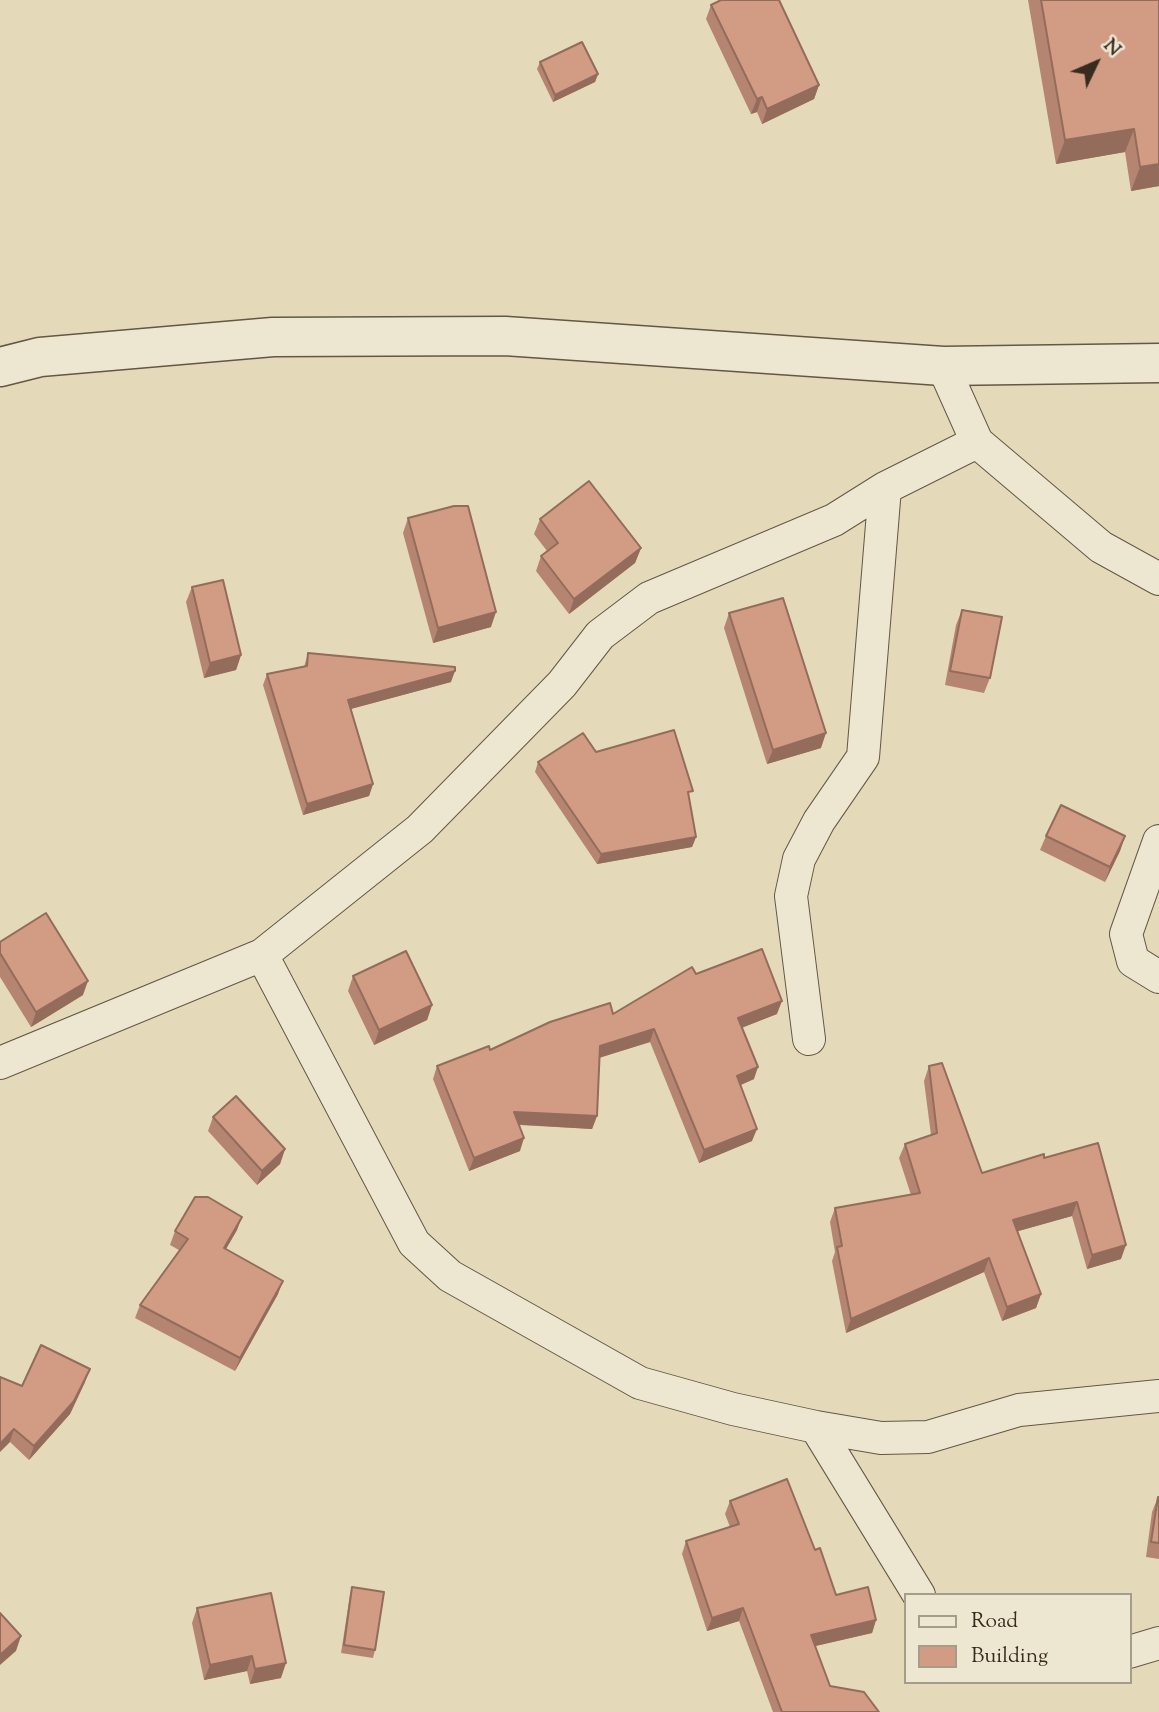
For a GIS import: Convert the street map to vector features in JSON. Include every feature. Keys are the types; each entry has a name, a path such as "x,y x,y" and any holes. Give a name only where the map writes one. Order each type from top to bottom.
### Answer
{"street":[{"path":"0,367 40,357 273,337 505,336 943,366 1159,363"},
{"path":"943,366 978,442 1101,547 1159,579"},
{"path":"0,1063 262,955 420,829 562,684 600,635 649,598 834,520 885,488 978,442"},
{"path":"809,1039 791,896 799,859 819,821 863,757 885,488"},
{"path":"1159,841 1126,934 1133,961 1159,977"},
{"path":"262,955 414,1242 450,1276 640,1383 733,1409 881,1438 928,1437 1019,1410 1159,1396"},
{"path":"816,1427 918,1593"},
{"path":"1131,1651 1159,1643"}],"building":[{"path":"721,0 779,0 819,85 767,109 762,97 757,99 711,5"},
{"path":"1041,0 1159,0 1159,164 1140,167 1134,129 1065,140"},
{"path":"582,42 598,74 555,95 540,62"},
{"path":"589,481 641,548 574,599 541,556 558,543 540,519"},
{"path":"454,506 468,506 496,612 438,628 408,518"},
{"path":"223,580 241,655 210,663 192,587"},
{"path":"783,598 826,733 773,750 729,613"},
{"path":"962,610 1002,617 990,678 950,671"},
{"path":"308,653 455,667 455,671 348,700 373,784 307,804 267,674 307,666"},
{"path":"674,730 693,791 688,792 696,837 601,854 538,762 583,733 596,752"},
{"path":"1061,805 1125,836 1110,867 1046,836"},
{"path":"46,913 88,981 36,1012 0,953 0,942"},
{"path":"762,949 782,1001 738,1018 758,1067 737,1076 757,1129 704,1150 654,1029 600,1046 597,1116 514,1112 524,1138 474,1158 437,1066 489,1046 490,1050 550,1022 610,1003 613,1014 692,967 696,974"},
{"path":"406,951 432,1005 379,1030 353,976"},
{"path":"942,1063 982,1173 1044,1154 1044,1158 1098,1143 1126,1245 1092,1255 1077,1202 1013,1220 1041,1294 1007,1307 989,1258 851,1319 837,1247 842,1246 835,1208 920,1193 905,1144 937,1133 929,1066"},
{"path":"236,1096 285,1149 262,1171 213,1117"},
{"path":"195,1197 208,1197 242,1217 224,1248 283,1281 240,1358 140,1305 188,1239 175,1231"},
{"path":"41,1345 90,1369 74,1401 34,1446 14,1429 0,1444 0,1377 22,1386"},
{"path":"787,1479 815,1550 820,1548 836,1595 868,1587 876,1620 811,1635 830,1686 864,1692 879,1712 782,1712 743,1608 712,1618 686,1541 739,1524 730,1501"},
{"path":"1159,1497 1159,1543 1151,1542"},
{"path":"352,1587 384,1592 375,1650 344,1645"},
{"path":"271,1593 286,1663 255,1669 252,1656 210,1665 197,1608"},
{"path":"0,1613 21,1636 0,1655"}]}
